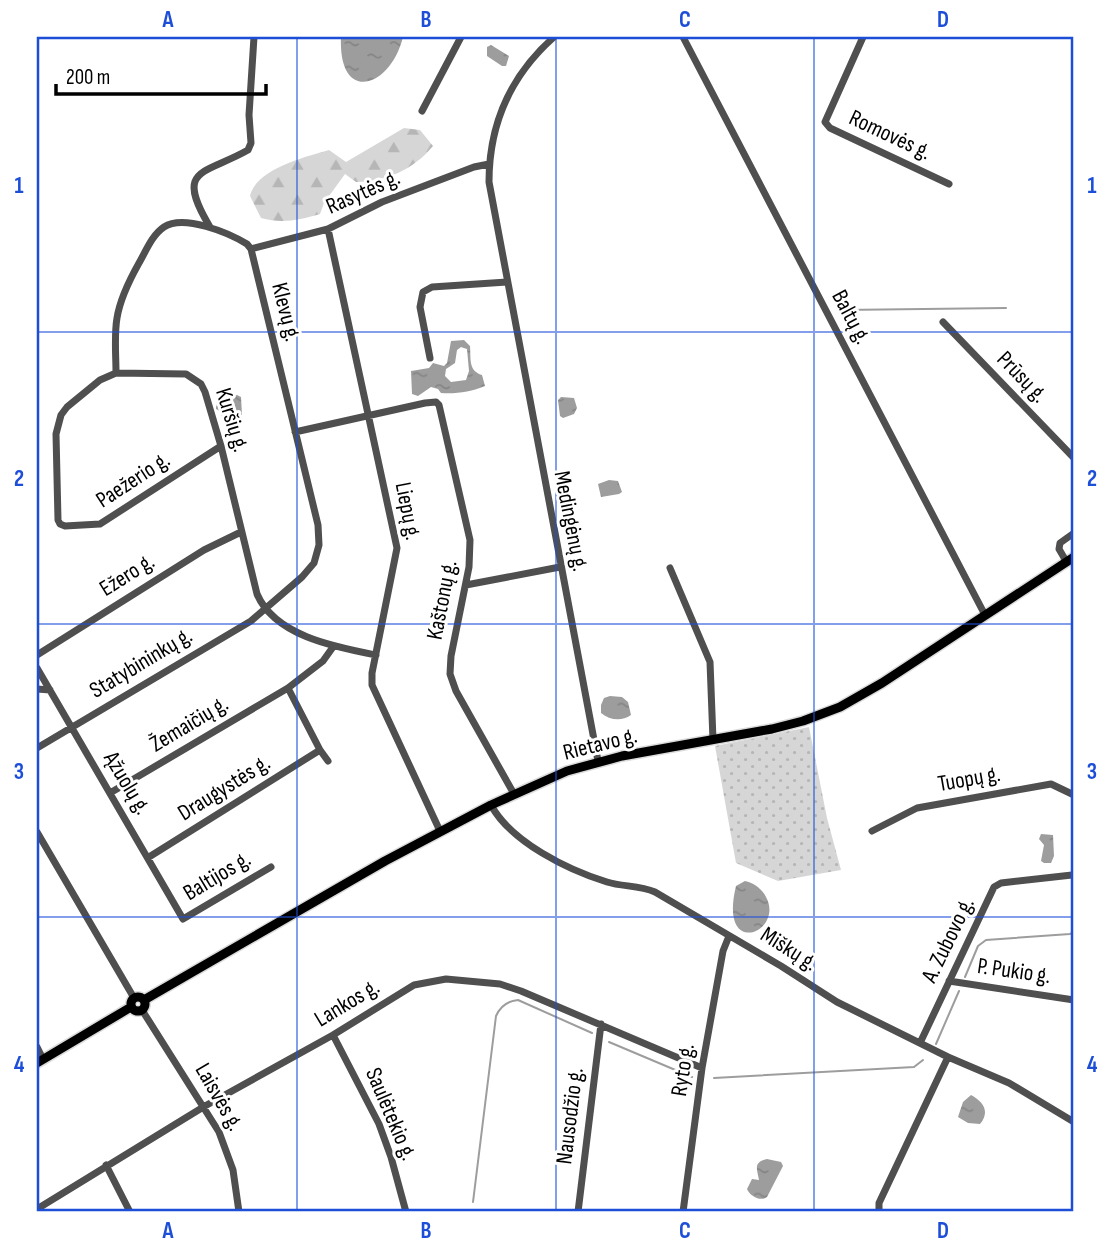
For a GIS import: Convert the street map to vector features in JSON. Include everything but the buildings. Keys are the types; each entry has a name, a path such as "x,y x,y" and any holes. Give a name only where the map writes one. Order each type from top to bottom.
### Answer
{"main road":[{"name":"Rietavo g.","path":"40,1061 440,831 491,805 567,771 598,761 803,721 840,707 882,683 1070,559"}],"street":[{"path":"211,228 193,194 195,183 199,173 248,150 251,143 248,115 254,37"},
{"path":"422,111 461,37"},
{"name":"Baltų g.","path":"683,37 985,615"},
{"name":"Romovės g.","path":"863,37 825,122 830,128 949,184"},
{"name":"Medingėnų g.","path":"548,39 524,68 508,95 494,131 489,164 490,199 598,761"},
{"name":"Rasytės g.","path":"251,250 328,229 382,202 474,167 489,164"},
{"path":"116,373 117,318 132,275 162,228 170,224 187,223 211,228 239,239 251,250"},
{"name":"Liepų g.","path":"328,229 397,548 372,685 440,831"},
{"name":"Klevų g.","path":"251,250 317,525 319,545 309,570 263,608"},
{"path":"430,358 420,307 423,292 432,287 508,285"},
{"name":"Prūsų g.","path":"943,322 1074,458"},
{"name":"Kuršių g.","path":"116,373 178,373 194,378 205,392 257,594 263,608"},
{"name":"Paežerio g.","path":"116,373 100,380 61,415 56,434 60,524 65,527 100,524 221,446"},
{"name":"Kaštonų g.","path":"368,415 436,402 442,410 470,540 466,585 451,656 452,683 514,794"},
{"path":"295,432 368,415"},
{"name":"Ežero g.","path":"37,655 204,550 241,532"},
{"path":"1070,559 1059,549 1060,543 1074,533"},
{"path":"466,585 560,567"},
{"path":"670,568 710,662 713,740"},
{"path":"263,608 277,621 333,647 376,655"},
{"name":"Statybininkų g.","path":"37,748 251,621 263,608"},
{"name":"Žemaičių g.","path":"110,793 288,688 323,661 333,647"},
{"name":"Ąžuolų g.","path":"37,668 183,919"},
{"path":"288,688 320,751 328,761"},
{"path":"37,689 50,690"},
{"name":"Draugystės g.","path":"149,858 320,751"},
{"name":"Tuopų g.","path":"872,831 917,808 1051,784 1074,796"},
{"name":"Miškų g.","path":"491,805 517,835 554,860 609,883 648,889 781,966 836,1002 948,1057 1009,1083 1074,1122"},
{"name":"Laisvės g.","path":"37,832 138,1004 205,1106 228,1152 239,1212"},
{"name":"Baltijos g.","path":"183,919 271,867"},
{"name":"A. Zubovo g.","path":"919,1043 994,887 1001,883 1072,875"},
{"name":"Ryto g.","path":"683,1212 702,1068 723,951 729,936"},
{"name":"Lankos g.","path":"37,1210 106,1165 333,1035 414,985 446,979 500,984 702,1068"},
{"name":"P. Pukio g.","path":"949,981 1074,1000"},
{"name":"Nausodžio g.","path":"578,1212 601,1024"},
{"name":"Saulėtekio g.","path":"333,1035 379,1124 406,1212"},
{"path":"37,1047 40,1061"},
{"path":"879,1212 879,1203 948,1057"},
{"path":"106,1165 130,1212"}],"green space":[{"path":"404,128 420,130 433,146 408,168 367,181 356,182 345,174 324,203 320,214 276,221 261,218 250,196 254,187 271,171 329,150 346,162"},
{"path":"809,727 827,818 841,870 778,881 736,863 715,746"}],"water":[{"path":"341,37 403,37 387,68 377,78 366,82 356,80 348,73 342,58"},
{"path":"491,45 509,56 506,66 487,56 487,47"},
{"path":"464,340 470,346 472,367 482,375 485,386 452,393 441,393 431,387 418,396 412,394 411,371 429,368 433,363 444,366 451,341","holes":["461,347 467,349 469,371 466,380 451,382 445,376 446,369 455,363 457,350"]},
{"path":"237,395 241,397 242,415 223,420 220,411 216,409 218,403"},
{"path":"561,397 574,398 577,408 574,414 563,418 560,416 558,400"},
{"path":"609,480 618,481 622,492 601,497 598,484"},
{"path":"622,697 628,702 631,715 616,719 601,713 604,698"},
{"path":"1041,834 1053,835 1054,856 1051,863 1041,861 1044,845 1039,839"},
{"path":"745,881 762,891 769,910 767,920 760,928 751,932 743,931 736,924 733,909 736,886"},
{"path":"971,1095 985,1111 980,1124 968,1123 958,1117 963,1102"},
{"path":"767,1159 781,1162 783,1166 767,1197 758,1199 747,1189 752,1179 759,1180 758,1164"}],"waterway":[{"path":"841,310 1006,308"},
{"path":"965,977 978,946 986,940 1074,932"},
{"path":"936,1044 959,991"},
{"path":"473,1202 496,1016 500,1010 507,1003 518,1000 592,1033"},
{"path":"609,1042 692,1077"},
{"path":"714,1078 914,1067 923,1060"}]}
